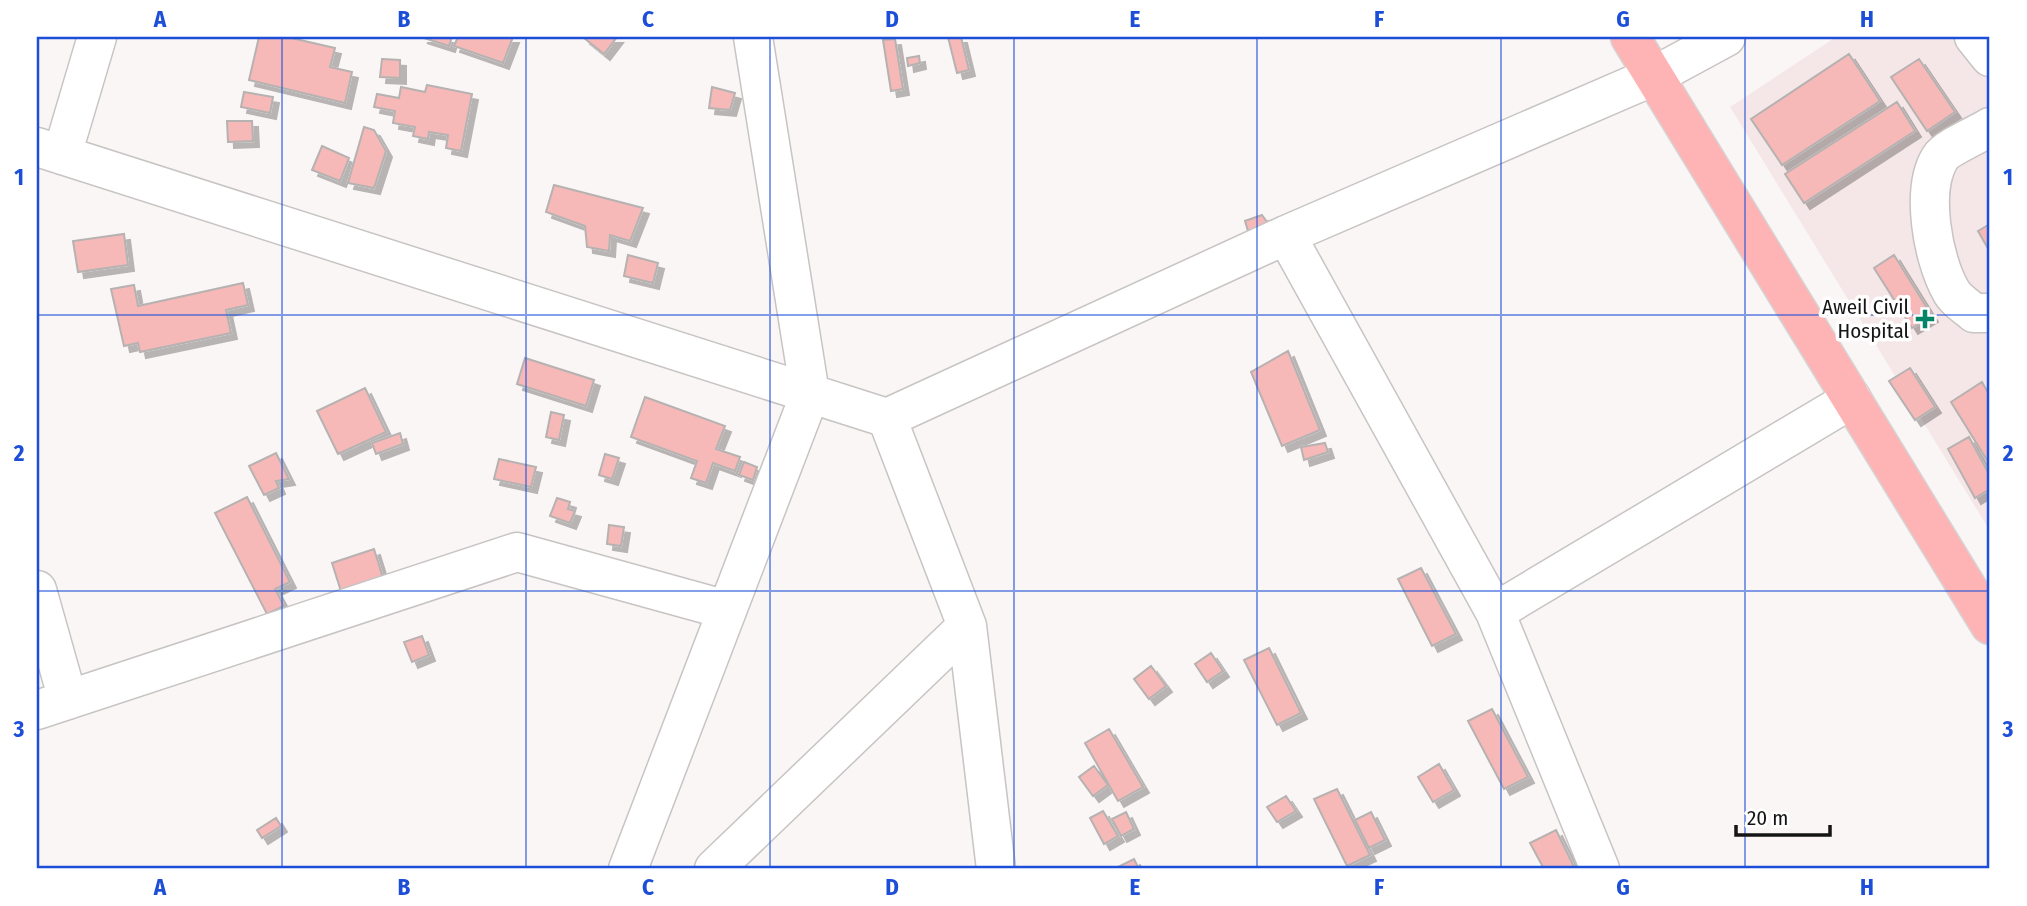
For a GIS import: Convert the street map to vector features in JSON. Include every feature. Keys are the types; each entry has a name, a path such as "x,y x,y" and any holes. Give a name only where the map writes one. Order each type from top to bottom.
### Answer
{"main road":[{"path":"1630,37 1990,625"}],"street":[{"path":"97,37 49,151 887,418 1286,235 1654,76 1726,37"},
{"path":"628,869 810,394 753,37"},
{"path":"1975,37 1990,57"},
{"path":"1990,127 1941,156 1932,177 1930,203 1935,250 1951,292 1974,313 1990,313"},
{"path":"1286,235 1495,612 1600,869"},
{"path":"1495,612 1852,400"},
{"path":"887,418 967,626 996,869"},
{"path":"37,590 52,705 517,552 727,611"},
{"path":"714,869 967,626"}],"shaded area":[{"name":"Aweil Civil Hospital","path":"1836,37 1990,37 1990,531 1730,107"}],"building":[{"path":"259,37 287,37 335,48 330,67 352,72 345,103 249,80"},
{"path":"421,37 452,37 449,46"},
{"path":"458,37 513,37 503,63 454,46"},
{"path":"585,37 617,37 604,54"},
{"path":"948,37 961,37 969,70 957,73"},
{"path":"895,39 903,89 891,91 883,40"},
{"path":"1849,54 1880,101 1782,165 1751,119"},
{"path":"919,56 920,63 908,66 907,58"},
{"path":"382,59 400,60 400,78 380,77"},
{"path":"1919,59 1955,112 1927,131 1891,77"},
{"path":"427,85 472,94 461,151 446,148 448,135 429,132 428,139 413,136 415,127 393,123 395,111 374,107 377,94 399,98 401,87 425,92"},
{"path":"712,87 735,93 730,110 709,108"},
{"path":"244,92 273,97 270,113 241,107"},
{"path":"1897,102 1915,131 1804,203 1785,174"},
{"path":"227,121 252,121 253,141 228,142"},
{"path":"364,127 374,130 386,151 374,188 348,183"},
{"path":"322,146 349,158 340,181 312,170"},
{"path":"554,185 643,208 630,241 610,235 609,251 587,247 585,226 546,212"},
{"path":"1262,215 1270,226 1248,231 1245,221"},
{"path":"1990,224 1990,252 1978,231"},
{"path":"124,234 128,265 78,272 73,241"},
{"path":"628,255 658,263 653,283 624,276"},
{"path":"1894,255 1932,316 1912,328 1874,268"},
{"path":"243,283 248,305 226,310 231,333 140,352 138,343 124,346 111,289 134,285 138,306"},
{"path":"1288,351 1320,430 1282,446 1251,372"},
{"path":"525,358 594,380 586,406 517,384"},
{"path":"1910,368 1935,407 1915,420 1889,381"},
{"path":"1982,382 1990,396 1990,465 1951,402"},
{"path":"365,388 386,432 338,454 317,411"},
{"path":"645,397 725,426 716,449 740,457 735,471 713,463 706,483 691,478 697,461 631,437"},
{"path":"551,412 564,415 559,440 546,437"},
{"path":"400,433 403,444 376,454 372,443"},
{"path":"1969,437 1990,476 1990,489 1975,498 1948,449"},
{"path":"1325,443 1328,452 1304,460 1301,447"},
{"path":"276,453 289,479 276,481 279,488 264,495 249,466"},
{"path":"605,454 619,458 612,479 599,475"},
{"path":"499,459 536,467 531,487 494,479"},
{"path":"744,462 757,467 753,480 739,475"},
{"path":"247,497 290,582 275,589 284,606 267,614 215,513"},
{"path":"557,498 570,502 568,509 575,511 570,523 550,516"},
{"path":"609,525 624,527 621,546 607,544"},
{"path":"374,549 388,594 346,607 332,563"},
{"path":"1421,568 1456,634 1432,646 1398,579"},
{"path":"422,636 429,655 412,662 404,642"},
{"path":"1269,648 1301,713 1277,725 1244,660"},
{"path":"1211,653 1223,671 1207,682 1195,664"},
{"path":"1151,666 1166,686 1149,699 1134,679"},
{"path":"1492,709 1528,777 1504,789 1468,721"},
{"path":"1109,729 1143,787 1118,801 1085,743"},
{"path":"1439,764 1454,790 1433,802 1418,777"},
{"path":"1094,766 1108,785 1093,796 1079,777"},
{"path":"1337,789 1370,855 1347,866 1314,799"},
{"path":"1286,796 1296,811 1277,822 1267,807"},
{"path":"1103,811 1118,836 1104,844 1090,818"},
{"path":"1126,812 1134,829 1121,836 1112,819"},
{"path":"1371,812 1385,840 1369,848 1355,820"},
{"path":"276,818 281,826 262,838 257,830"},
{"path":"1556,830 1575,869 1544,869 1530,843"},
{"path":"1134,859 1139,869 1114,869"}],"place":[{"name":"Aweil Civil Hospital","path":"1925,319"}]}
